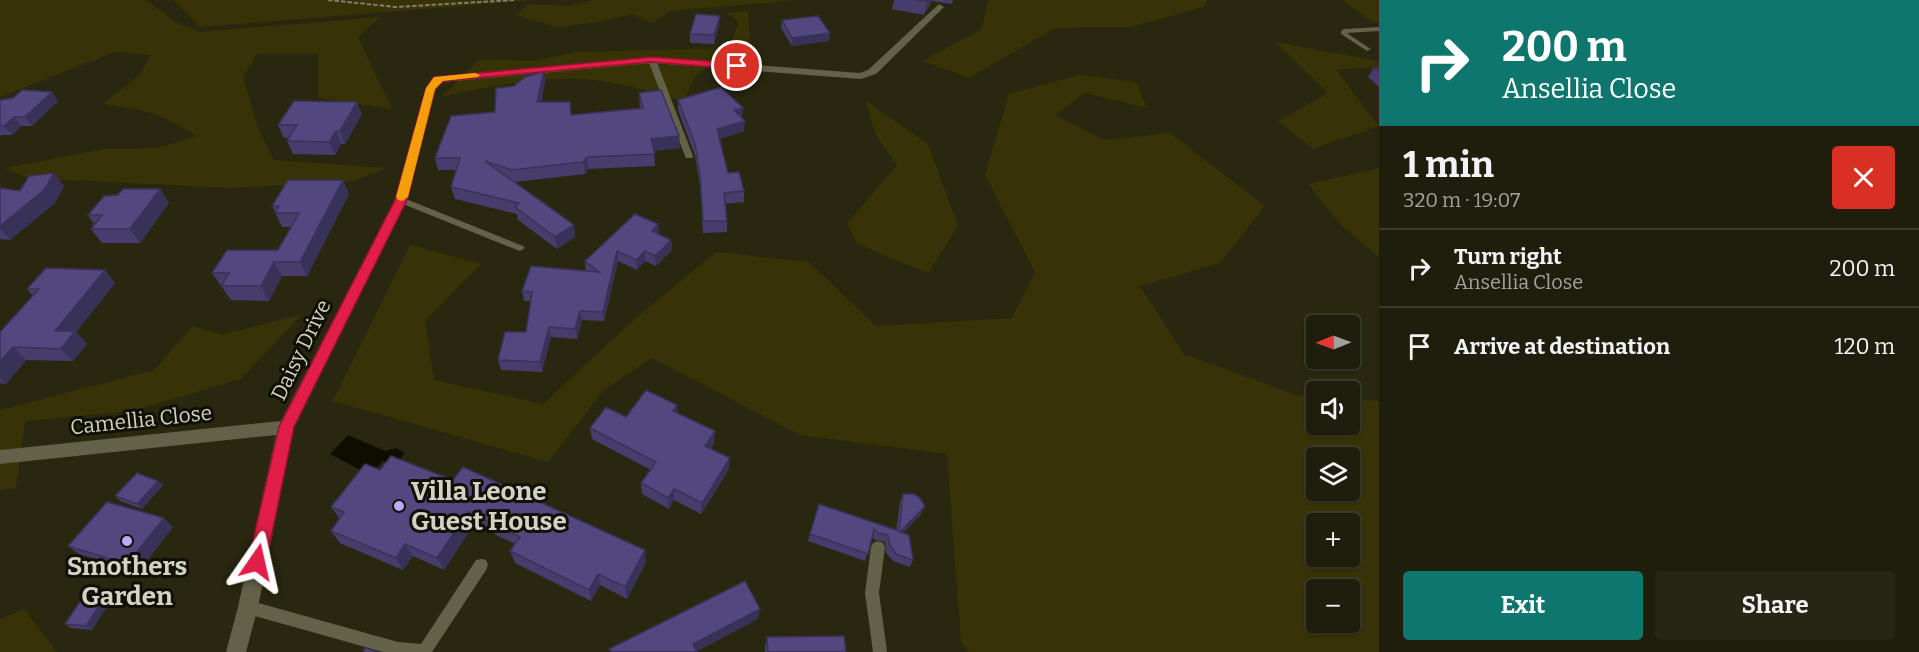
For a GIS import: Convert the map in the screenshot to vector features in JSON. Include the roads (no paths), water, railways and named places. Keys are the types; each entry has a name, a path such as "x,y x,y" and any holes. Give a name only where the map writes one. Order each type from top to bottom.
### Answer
{"street":[{"path":"652,60 861,76 872,72 939,7"},
{"name":"Daisy Drive","path":"236,652 248,607 286,427 401,200 430,88 439,80 437,79 652,60"},
{"name":"Camellia Close","path":"0,457 286,427"}],"lane":[{"path":"1367,49 1344,34 1344,31 1379,29"},
{"path":"652,60 689,156"},
{"path":"401,200 520,248"},
{"path":"878,548 872,593 880,652"},
{"path":"248,607 398,649 424,652 481,565"}],"place":[{"name":"Villa Leone Guest House","path":"399,506"},
{"name":"Smothers Garden","path":"127,541"}]}
